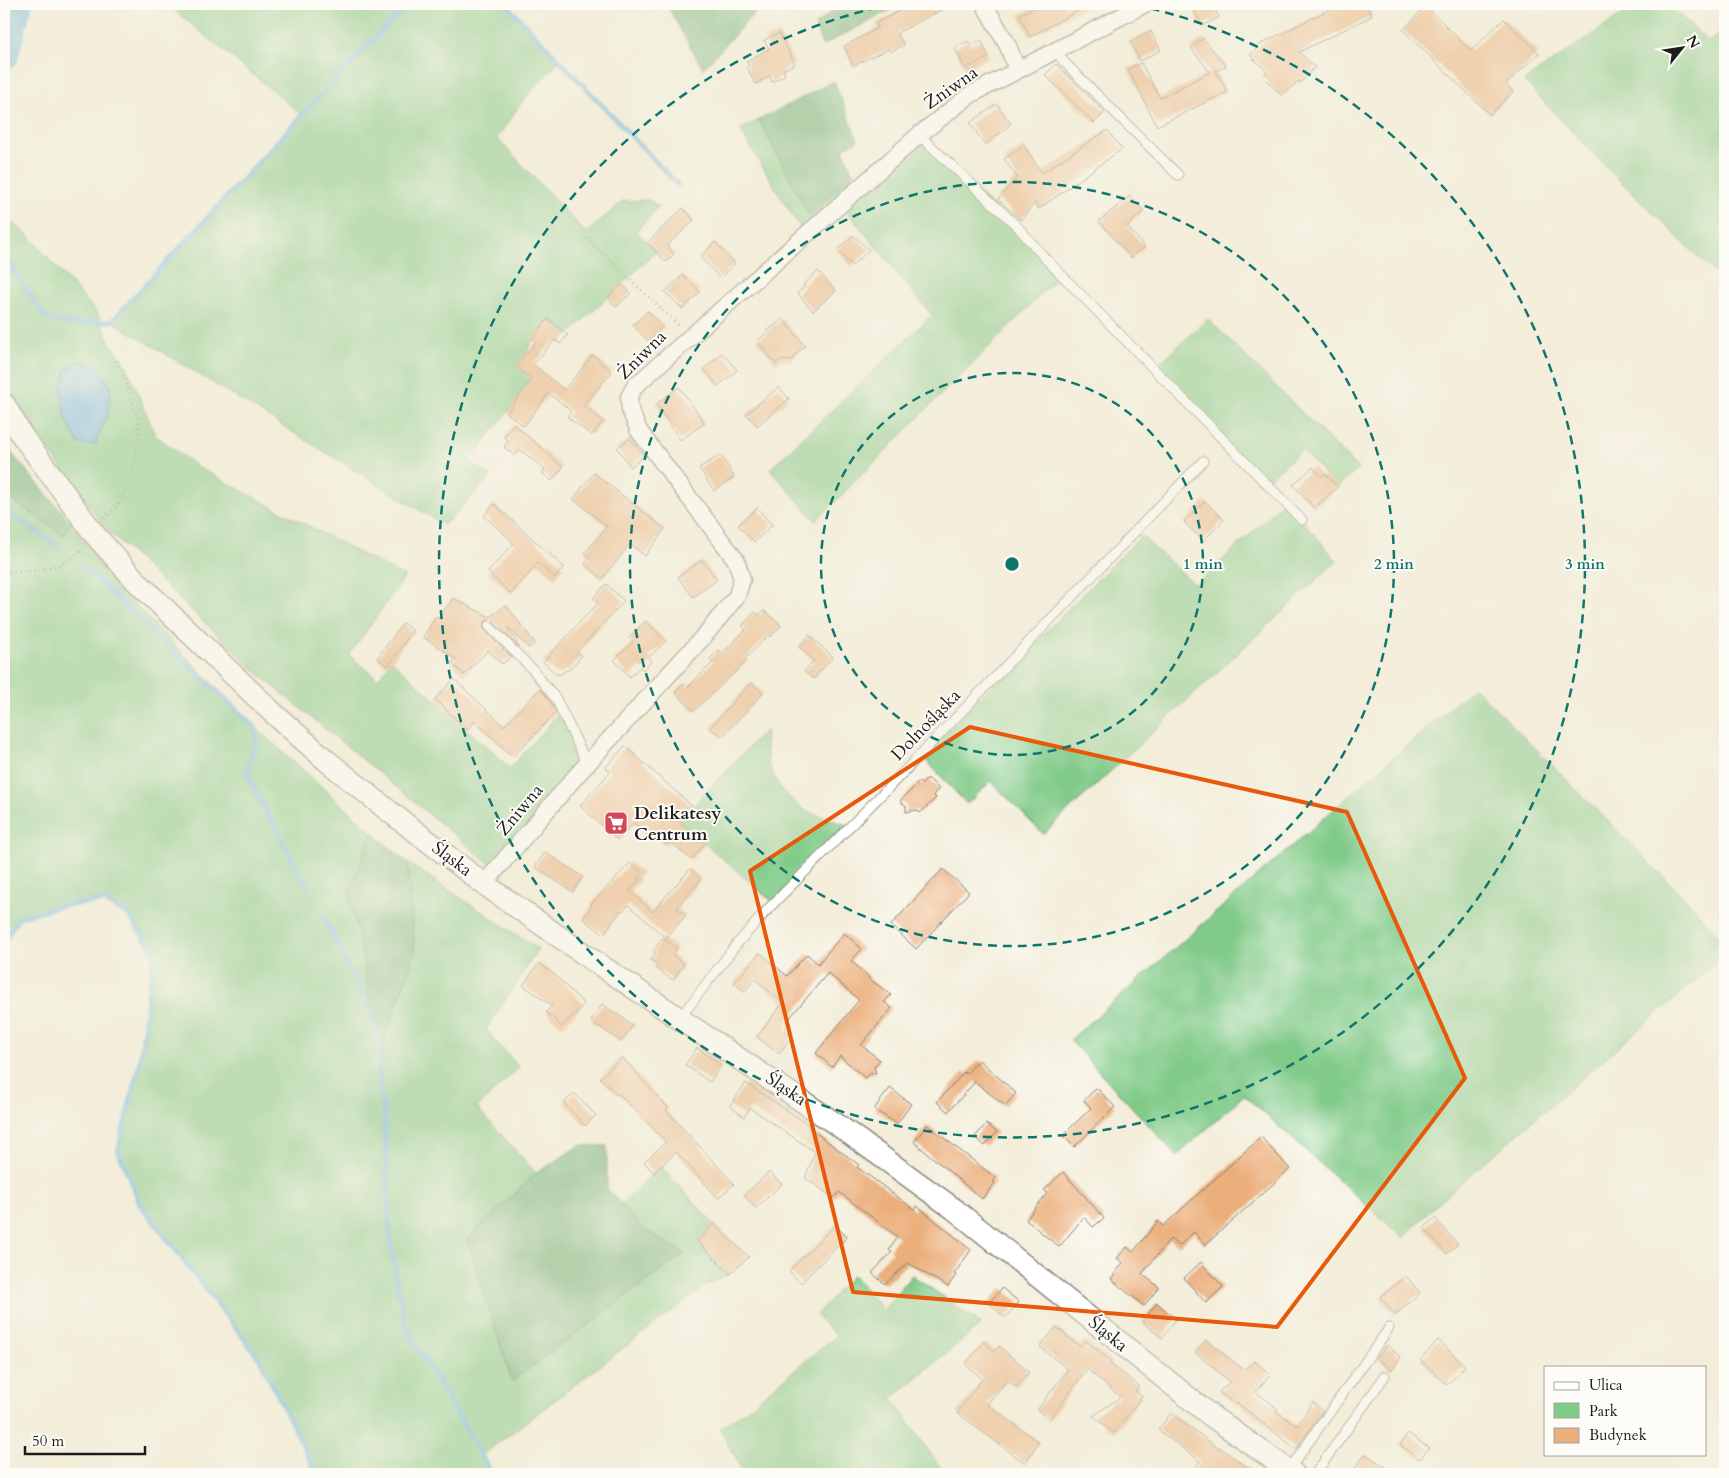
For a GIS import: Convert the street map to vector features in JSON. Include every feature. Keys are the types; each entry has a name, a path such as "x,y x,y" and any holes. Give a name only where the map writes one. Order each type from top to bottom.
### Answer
{"street":[{"path":"984,4 1008,46 1016,70"},
{"name":"Żniwna","path":"484,884 587,763 705,635 737,596 742,579 736,560 639,431 630,410 629,397 635,386 919,135 970,95 1145,4"},
{"name":"Śląska","path":"4,404 21,434 93,532 138,583 272,712 326,760 484,884 588,957 839,1126 954,1209 1210,1415 1291,1472"}],"lane":[{"path":"1056,50 1063,61 1178,175"},
{"path":"919,135 1017,226 1049,262 1302,520"},
{"name":"Dolnośląska","path":"680,1018 736,945 769,908 890,786 1203,460"},
{"path":"489,626 532,670 556,699 587,763"},
{"path":"1291,1472 1390,1328"},
{"path":"1316,1474 1385,1376"}],"path":[{"path":"587,238 690,336"},
{"path":"4,572 29,572 56,566 77,554 93,532 116,508 126,488 136,458 140,423 116,358"}],"highlighted area":[{"path":"970,727 1347,812 1465,1078 1277,1327 853,1292 750,871"}],"green space":[{"path":"167,4 506,4 560,60 523,100 497,138 586,233 623,201 649,200 659,207 636,231 656,252 568,335 548,319 533,339 524,357 531,379 507,413 469,460 491,477 444,525 112,321 302,115"},
{"path":"666,4 763,4 703,69"},
{"path":"832,4 903,4 822,46 815,25 834,10"},
{"path":"1638,4 1668,4 1709,42 1725,29 1725,283 1607,168 1524,81"},
{"path":"834,81 858,140 843,149 853,173 810,216 759,120"},
{"path":"759,120 810,216 853,173 859,187 919,135 1061,274 816,521 770,469 932,315 841,204 805,236 740,130"},
{"path":"4,217 27,234 98,314 110,343 126,364 155,435 199,468 405,577 349,655 378,679 392,661 510,768 562,710 587,763 496,869 260,675 105,528 4,388","holes":["108,414 97,438 78,443"]},
{"path":"1208,319 1359,469 1337,487 1302,450 1265,482 1154,368"},
{"path":"4,439 14,456 71,522 64,536 4,494"},
{"path":"4,494 63,535 71,522 116,585 255,727 372,832 349,893 415,954 408,863 538,949 486,1030 519,1067 477,1108 536,1173 467,1239 512,1381 685,1253 643,1229 620,1205 661,1166 714,1224 697,1241 730,1274 708,1284 481,1456 492,1474 317,1474 259,1358 217,1307 140,1204 118,1150 140,1061 154,952 128,914 103,901 60,906 19,917 4,942"},
{"path":"1284,502 1337,561 1043,834 991,781 967,804 922,756 1141,536 1196,585"},
{"path":"1474,687 1684,897 1725,944 1725,955 1432,1208 1403,1238 1244,1095 1177,1156 1070,1040"},
{"path":"765,730 768,764 781,790 805,811 850,826 774,903 679,821"},
{"path":"372,832 408,863 415,954 382,1047 370,1012 363,957 349,893"},
{"path":"580,1145 607,1146 607,1188 643,1229 685,1253 512,1381 467,1239 536,1173"},
{"path":"853,1275 883,1310 912,1275 982,1324 892,1398 945,1474 744,1474 720,1428 745,1411 836,1336 816,1315"}],"water":[{"path":"81,361 99,367 111,388 108,414 97,438 97,444 85,445 78,443 66,419 61,391 66,369"}],"building":[{"path":"913,4 953,4 897,33 904,45 890,52 888,49 853,66 844,46 878,28 876,23"},
{"path":"1040,4 1090,4 1030,37 1019,15"},
{"path":"1190,4 1212,4 1219,17 1202,26"},
{"path":"1340,4 1366,4 1372,16 1299,52 1315,67 1300,83 1298,81 1282,96 1263,77 1267,72 1250,55 1261,44"},
{"path":"1426,6 1471,51 1504,19 1539,53 1506,84 1513,92 1490,115 1403,30"},
{"path":"1151,31 1161,50 1140,61 1130,42"},
{"path":"779,33 795,64 783,70 785,75 772,82 770,76 755,84 746,61 769,49 764,40"},
{"path":"1203,38 1226,66 1216,71 1227,92 1157,126 1128,69 1141,63 1160,98 1210,72 1191,48"},
{"path":"981,40 989,57 965,69 955,48 968,41 970,45"},
{"path":"1056,64 1105,112 1094,123 1045,75"},
{"path":"997,104 1011,124 985,145 970,123"},
{"path":"1107,130 1122,149 1039,209 1035,203 1021,220 998,199 1017,177 1004,159 1024,146 1042,173"},
{"path":"1130,196 1144,211 1127,226 1145,247 1131,258 1099,221"},
{"path":"683,208 694,220 667,246 674,254 666,262 647,243"},
{"path":"853,235 869,250 852,266 837,250"},
{"path":"715,242 735,263 720,278 700,257"},
{"path":"818,271 836,291 813,311 797,293 805,287 803,285"},
{"path":"683,275 700,292 683,309 665,292"},
{"path":"622,284 631,293 616,307 608,297"},
{"path":"648,311 663,327 648,341 633,325"},
{"path":"548,319 568,335 560,344 555,340 533,364 564,390 593,355 612,372 583,405 603,421 592,435 567,417 571,411 549,393 524,426 507,413 531,379 516,366 536,342 532,338"},
{"path":"783,319 805,346 790,361 781,360 776,364 757,341"},
{"path":"722,353 737,370 718,386 704,369"},
{"path":"679,387 705,423 680,440 656,404"},
{"path":"779,387 789,399 757,426 746,414"},
{"path":"514,424 563,467 552,481 542,473 545,469 520,450 515,456 504,447 509,441 504,437"},
{"path":"630,438 644,456 631,467 617,448"},
{"path":"721,455 734,477 714,491 699,468"},
{"path":"1313,467 1322,477 1325,474 1338,487 1314,508 1293,485"},
{"path":"594,473 665,529 645,556 630,544 602,579 585,564 591,557 585,553 607,526 573,499"},
{"path":"1205,501 1224,520 1203,541 1184,522"},
{"path":"494,504 564,567 555,578 538,563 511,594 488,572 514,543 484,516"},
{"path":"757,508 772,525 754,542 738,525"},
{"path":"702,560 717,580 693,597 678,577"},
{"path":"606,584 624,601 577,652 582,656 567,671 556,674 543,662 598,603 593,598"},
{"path":"453,598 490,617 506,605 535,643 529,648 508,627 519,647 493,622 487,620 483,624 484,630 511,657 502,664 488,650 464,675 452,663 456,659 423,637 436,617 438,619"},
{"path":"764,610 781,626 770,637 768,635 745,659 747,661 694,711 675,692 684,684 688,687 713,662 710,659 718,650 722,653 746,630 742,626 755,612 759,616"},
{"path":"646,621 666,641 649,657 652,661 643,670 640,667 630,677 614,660 633,642 629,638"},
{"path":"403,623 413,631 388,666 377,658"},
{"path":"809,635 833,657 813,679 804,671 814,661 799,647"},
{"path":"454,679 504,726 540,689 556,712 513,757 475,721 467,730 435,699"},
{"path":"751,682 763,693 722,737 710,728"},
{"path":"625,746 692,806 679,821 705,844 691,860 670,841 666,845 651,832 648,835 634,823 618,840 580,806 610,772 606,767"},
{"path":"928,778 939,789 933,795 936,798 920,813 917,810 906,812 906,806 900,801 919,782 922,784"},
{"path":"545,852 583,877 573,892 535,867"},
{"path":"630,863 642,873 637,878 640,880 630,891 652,912 690,869 701,879 677,908 686,915 666,938 628,905 623,911 621,910 604,934 583,919 591,904"},
{"path":"943,869 969,892 916,949 891,925"},
{"path":"844,933 862,949 851,961 868,978 891,995 884,1002 892,1008 861,1045 880,1060 874,1067 876,1073 869,1074 865,1078 840,1056 832,1067 816,1053 859,1000 828,973 786,1022 788,1024 784,1030 792,1036 779,1054 757,1037 783,1003 755,979 744,992 734,983 760,953 787,976 807,954 818,964"},
{"path":"662,938 677,948 672,955 684,964 673,980 655,968 657,964 650,960 655,954 654,951"},
{"path":"539,963 555,975 584,1004 562,1027 546,1012 552,1006 523,985"},
{"path":"602,1004 633,1025 621,1042 591,1021"},
{"path":"697,1048 721,1065 710,1082 685,1065"},
{"path":"622,1057 668,1108 666,1110 734,1184 718,1198 676,1152 654,1173 644,1162 666,1142 619,1094 617,1095 600,1078"},
{"path":"979,1060 1016,1093 1005,1106 973,1080 975,1082 948,1112 937,1102 964,1072 966,1074"},
{"path":"746,1083 809,1125 808,1127 859,1165 857,1167 915,1210 917,1206 971,1250 954,1274 956,1275 948,1287 908,1263 885,1284 872,1273 892,1252 889,1250 898,1237 839,1192 834,1198 805,1178 815,1152 750,1108 744,1117 730,1106"},
{"path":"890,1088 911,1104 897,1124 874,1109"},
{"path":"1097,1088 1115,1107 1074,1147 1063,1135 1091,1108 1084,1100"},
{"path":"574,1093 596,1115 585,1126 564,1103"},
{"path":"986,1124 997,1132 985,1146 975,1137"},
{"path":"927,1125 996,1178 993,1181 995,1183 982,1199 914,1142"},
{"path":"1261,1137 1290,1169 1205,1245 1194,1232 1179,1246 1170,1239 1142,1274 1159,1287 1144,1306 1111,1279 1123,1263 1117,1258 1127,1247 1133,1252 1158,1221 1163,1226"},
{"path":"769,1172 782,1184 756,1208 744,1195"},
{"path":"1063,1172 1104,1218 1093,1227 1084,1217 1059,1247 1026,1220 1047,1193 1044,1190"},
{"path":"1435,1218 1458,1244 1447,1254 1424,1228"},
{"path":"714,1224 749,1257 730,1274 697,1241"},
{"path":"835,1225 847,1237 801,1283 789,1271"},
{"path":"1201,1262 1223,1287 1206,1303 1184,1278"},
{"path":"1406,1276 1420,1293 1395,1315 1380,1297"},
{"path":"1002,1288 1019,1302 1005,1318 989,1303"},
{"path":"1157,1303 1176,1319 1162,1338 1142,1322"},
{"path":"1056,1327 1080,1346 1085,1340 1112,1362 1110,1364 1139,1386 1135,1391 1142,1396 1114,1433 1093,1416 1120,1397 1087,1369 1050,1419 1037,1410 1068,1369 1040,1347"},
{"path":"1206,1340 1244,1370 1255,1361 1270,1374 1256,1392 1278,1409 1276,1411 1297,1426 1313,1402 1323,1411 1296,1449 1237,1403 1236,1405 1219,1392 1230,1382 1195,1352"},
{"path":"1438,1340 1465,1366 1447,1385 1420,1360"},
{"path":"984,1342 995,1351 999,1346 1029,1372 1016,1387 1007,1380 987,1404 1039,1442 1025,1463 957,1413 982,1379 965,1364"},
{"path":"1387,1345 1401,1357 1391,1370 1377,1358"},
{"path":"1171,1413 1257,1474 1192,1474 1200,1461 1158,1430"},
{"path":"1408,1433 1429,1448 1420,1459 1400,1445"},
{"path":"1365,1454 1396,1474 1351,1474"}],"waterway":[{"path":"4,56 18,4"},
{"path":"4,259 9,262 45,318 72,324 112,321 302,115 408,4"},
{"path":"506,4 678,185"},
{"path":"4,510 61,548"},
{"path":"82,566 255,727 257,744 249,763 247,775 307,887"},
{"path":"4,942 19,917 60,906 103,901 128,914 154,952 140,1061 118,1150 140,1204 259,1358 317,1474"},
{"path":"323,915 370,1012 382,1047 378,1071 384,1116 390,1235 397,1284 407,1329 492,1474"}],"place":[{"name":"Delikatesy Centrum","path":"616,823"}]}
